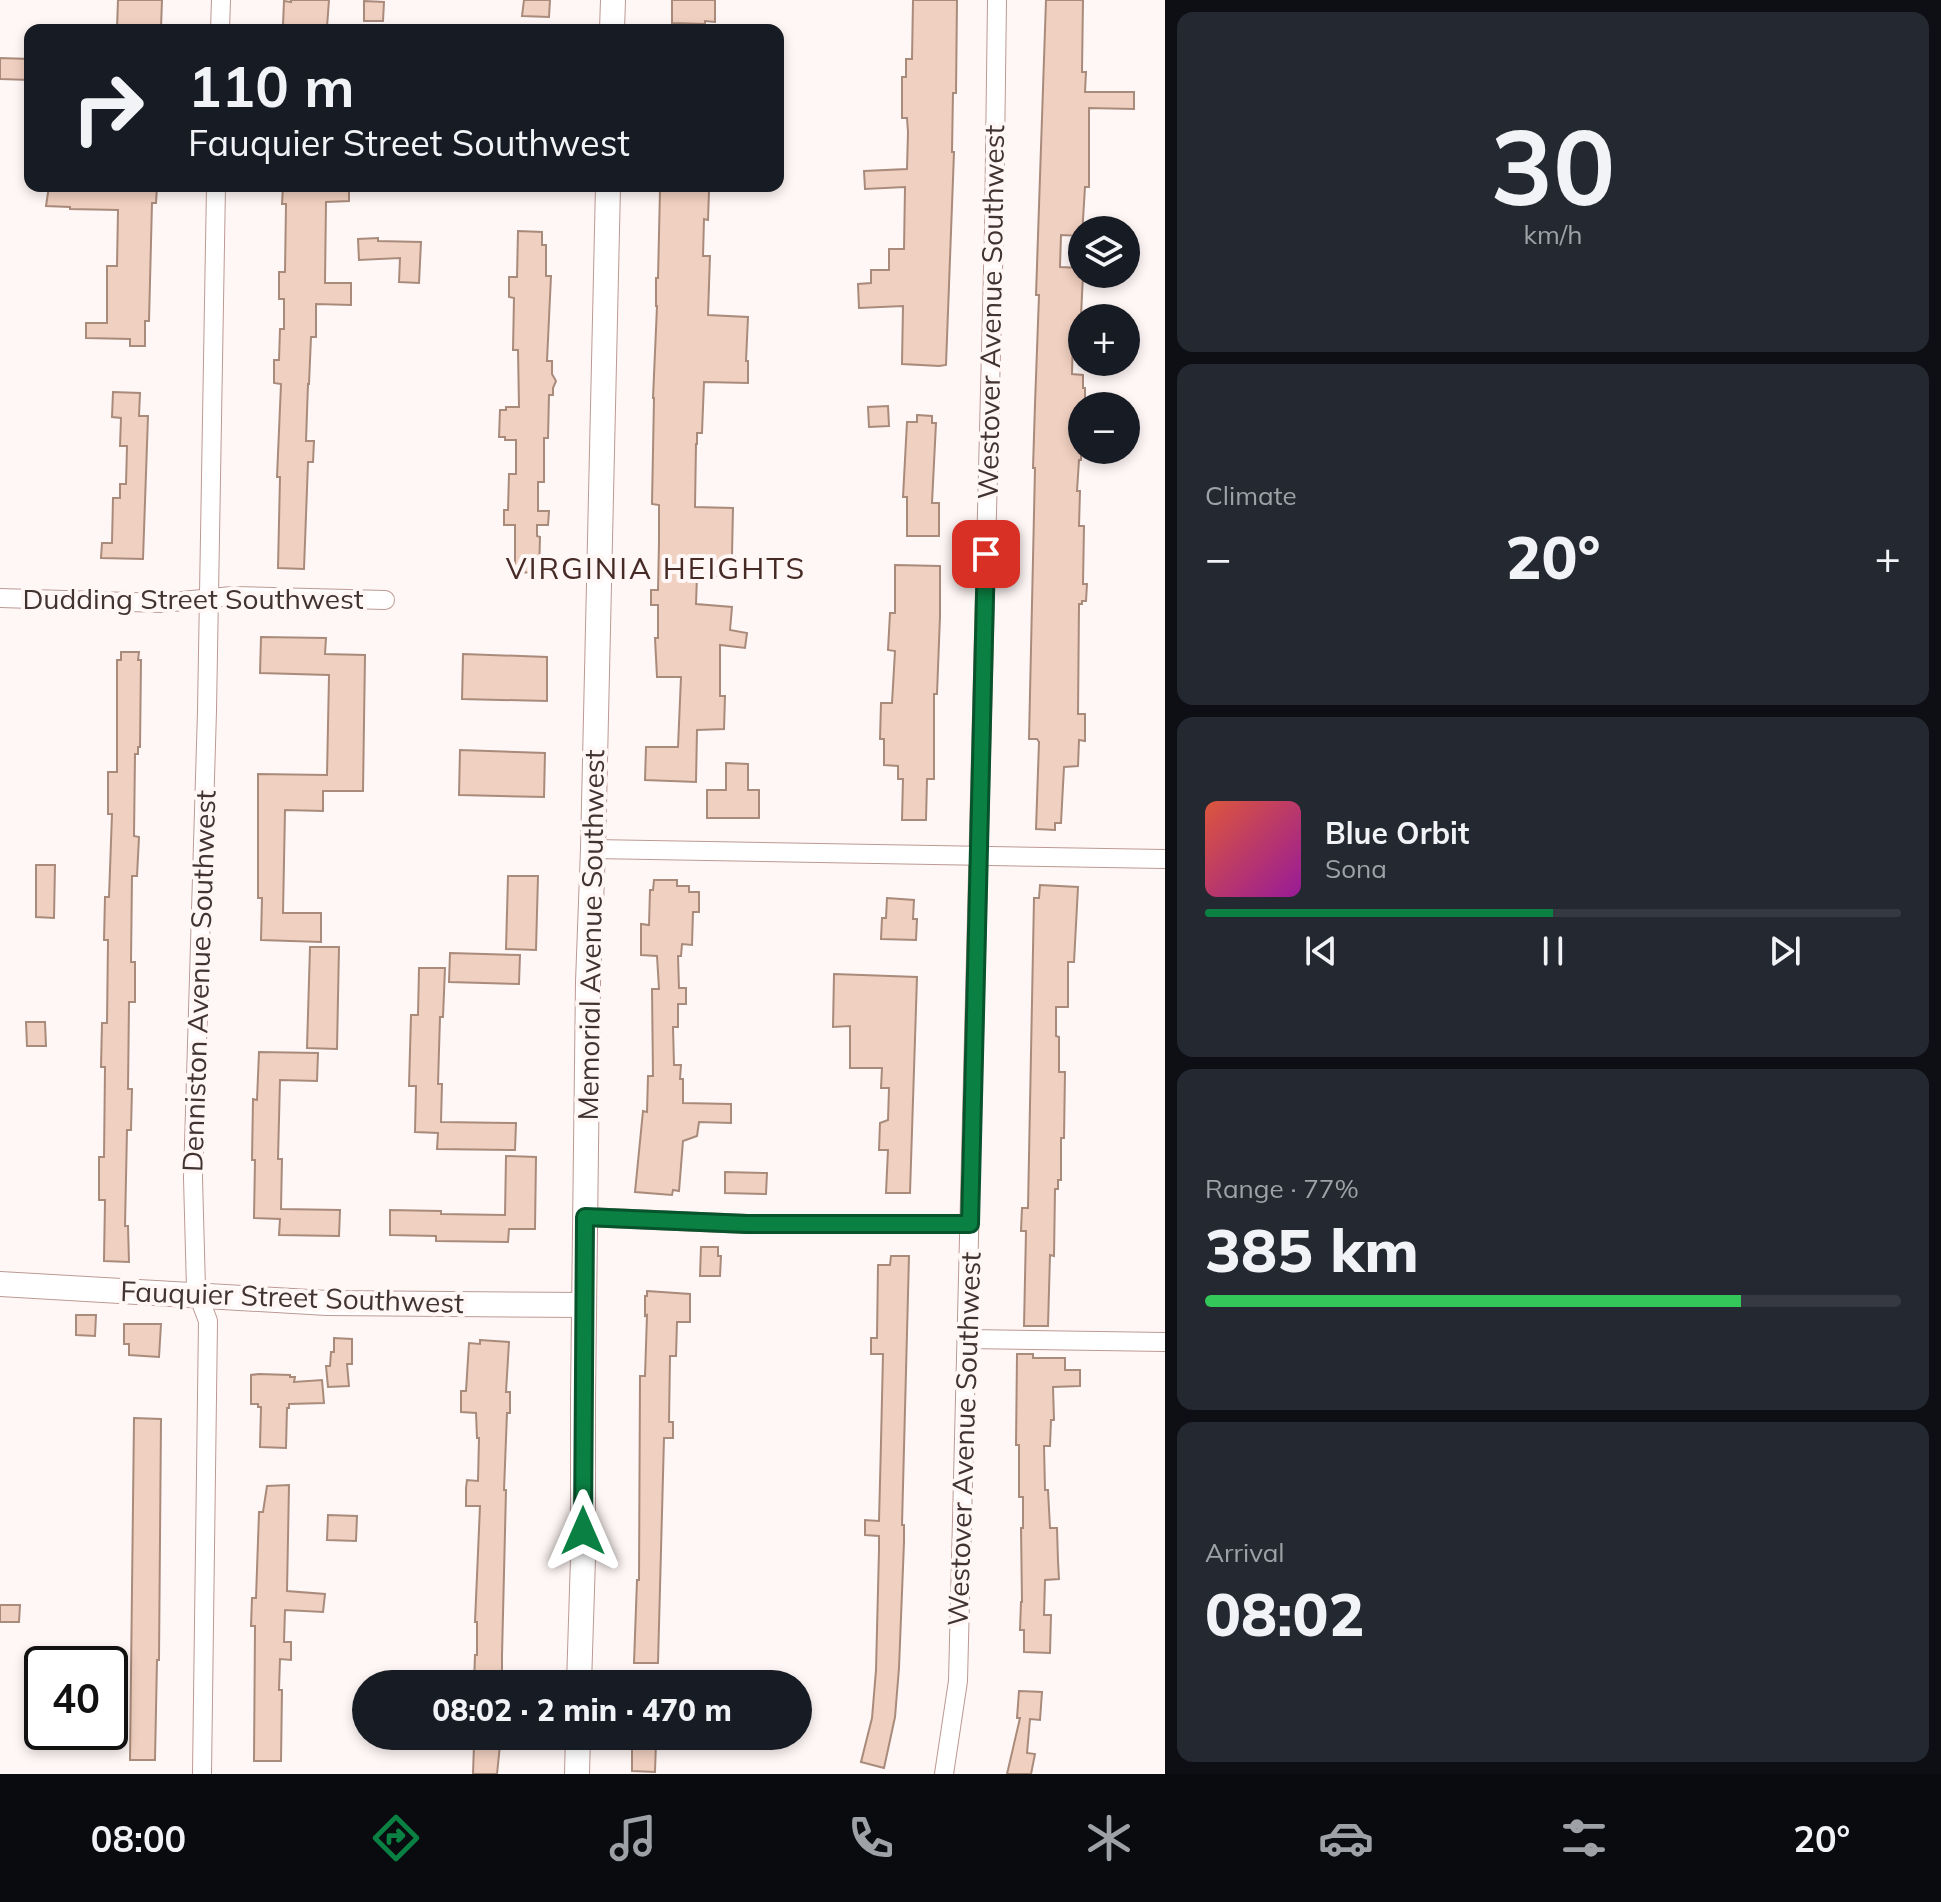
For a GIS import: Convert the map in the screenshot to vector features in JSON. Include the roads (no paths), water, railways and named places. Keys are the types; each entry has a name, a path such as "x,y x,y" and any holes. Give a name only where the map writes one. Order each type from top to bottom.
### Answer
{"street":[{"path":"220,24 221,0"},
{"path":"612,24 613,0"},
{"name":"Westover Avenue Southwest","path":"944,1774 958,1681 997,0"},
{"name":"Denniston Avenue Southwest","path":"202,1774 208,1321 196,1289 193,1178 216,192"},
{"name":"Memorial Avenue Southwest","path":"579,1670 588,982 608,192"},
{"name":"Dudding Street Southwest","path":"0,598 162,603 232,596 385,600"},
{"path":"593,849 1165,859"},
{"path":"585,1217 747,1224 970,1224"},
{"name":"Fauquier Street Southwest","path":"0,1284 327,1303 584,1305"},
{"path":"966,1339 1165,1342"},
{"path":"577,1774 578,1750"}],"district":[{"name":"VIRGINIA HEIGHTS","path":"656,569"}]}
